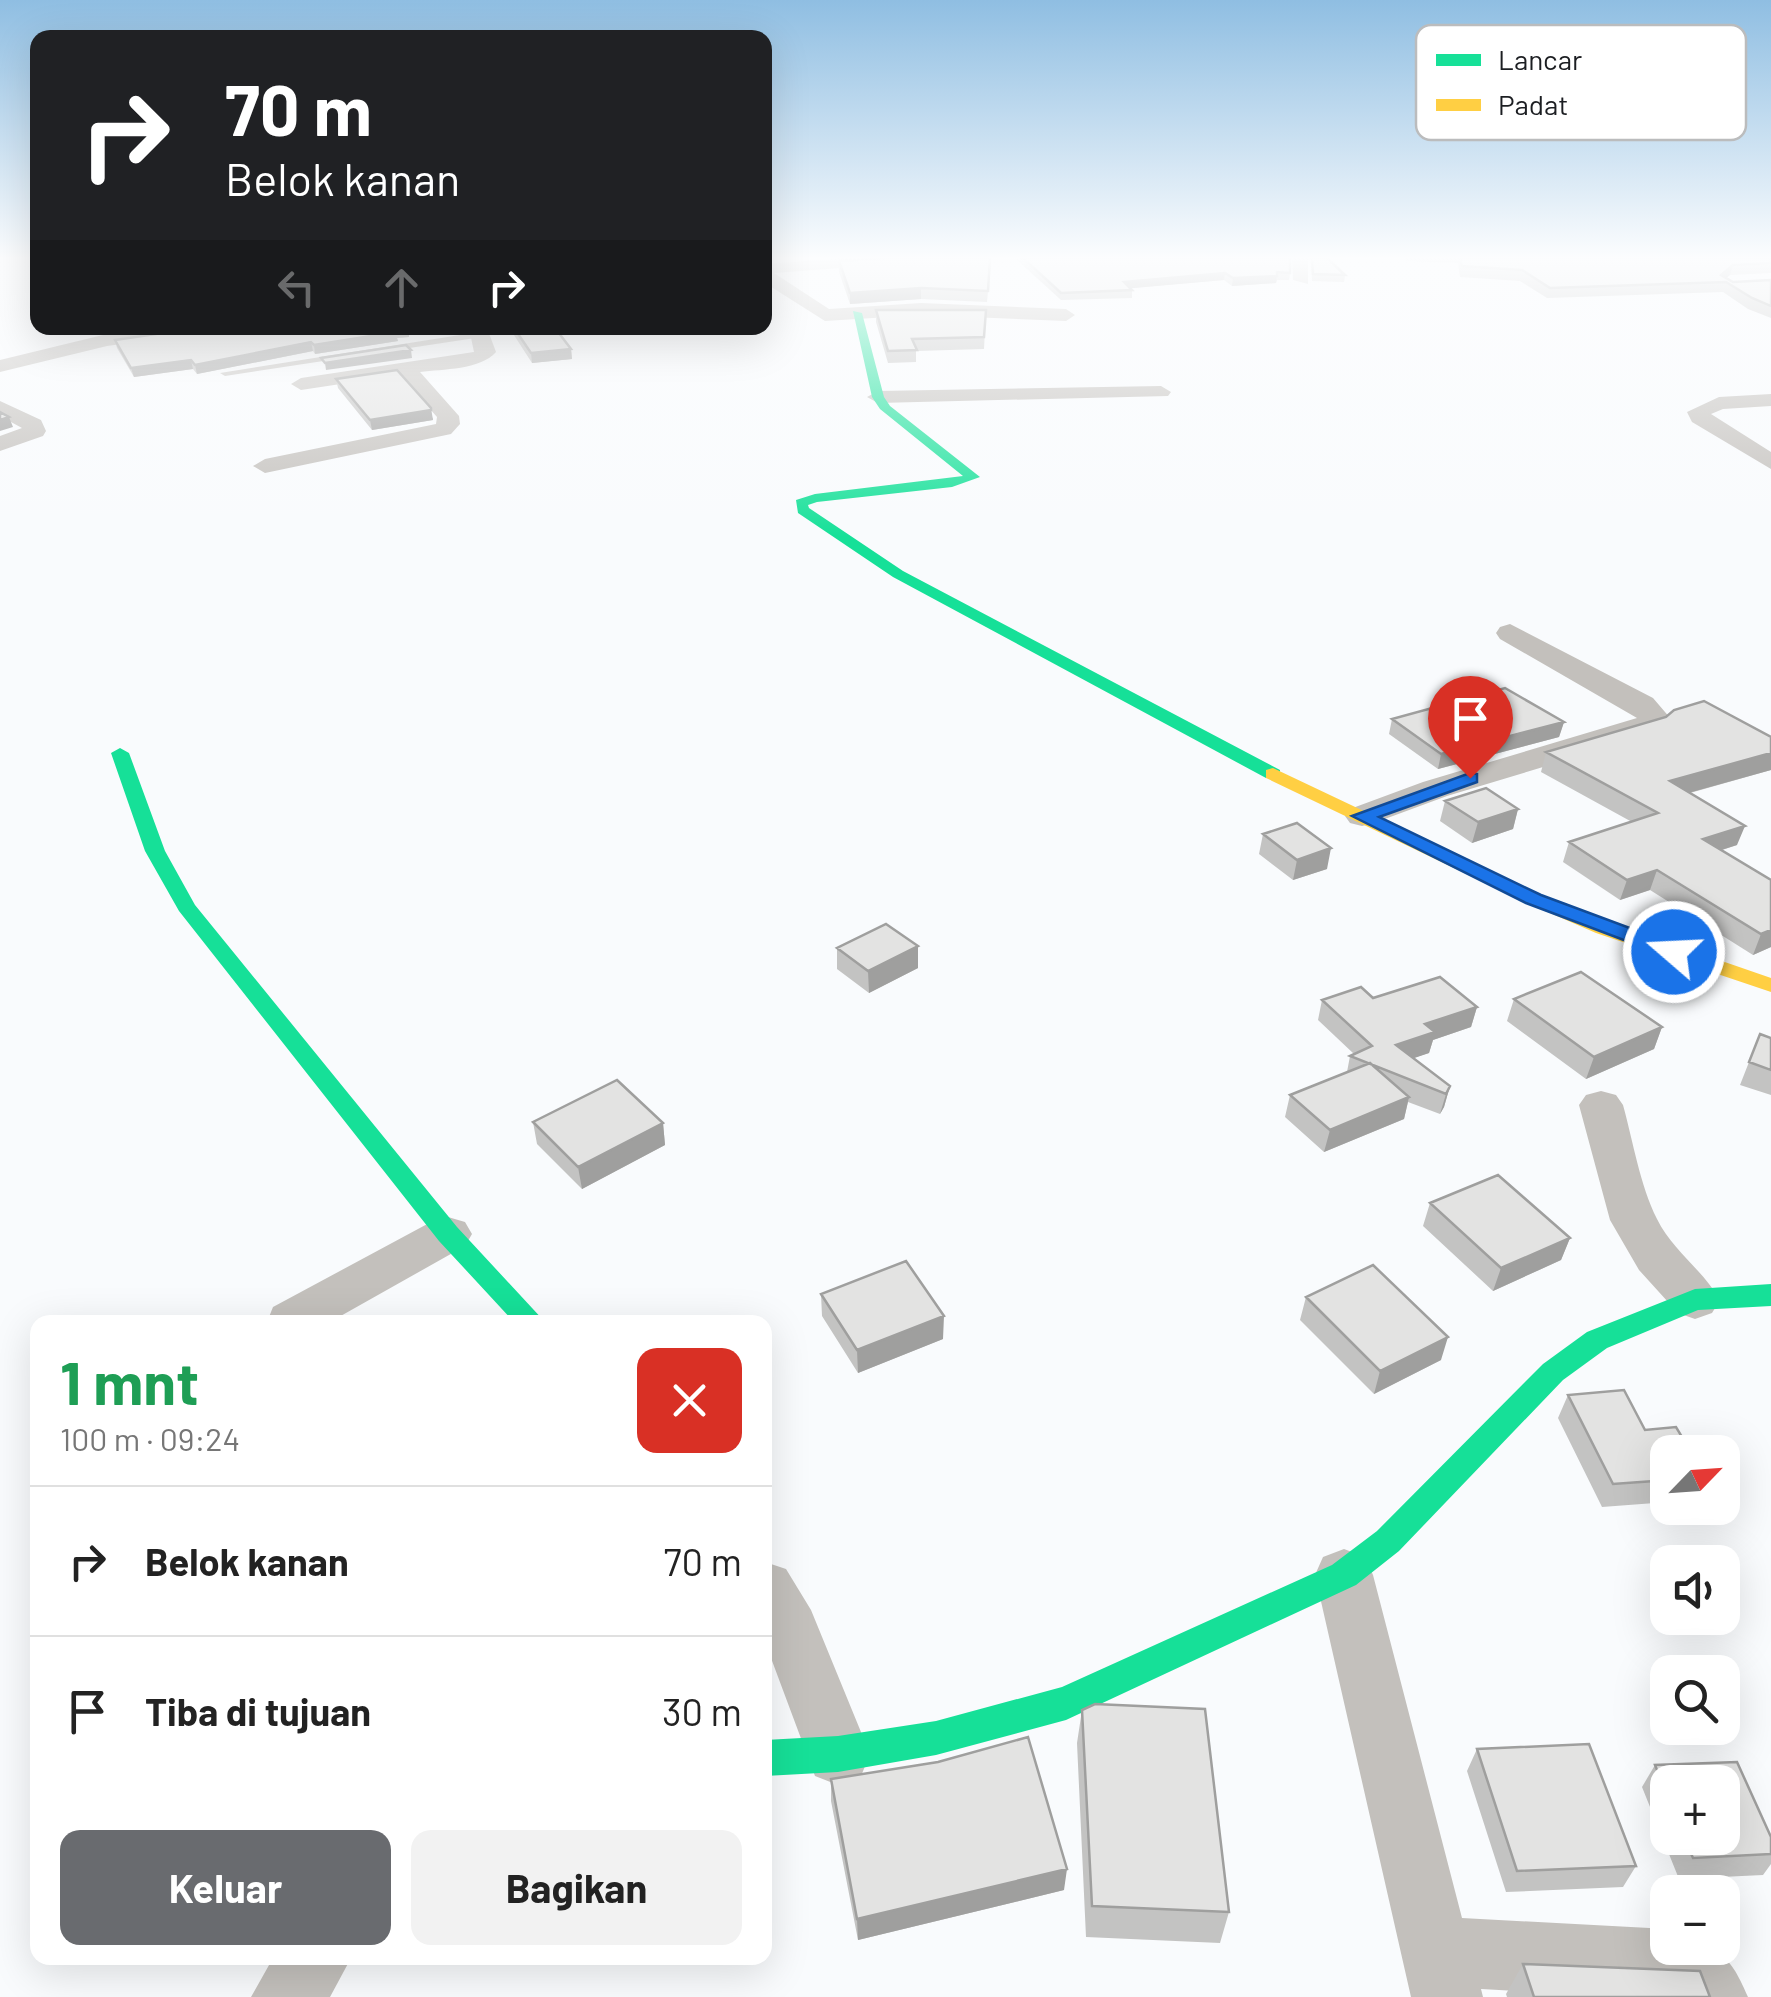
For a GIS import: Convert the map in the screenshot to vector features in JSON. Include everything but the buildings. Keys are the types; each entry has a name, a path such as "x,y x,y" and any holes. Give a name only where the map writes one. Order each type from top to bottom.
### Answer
{"street":[{"path":"0,366 61,351"},
{"path":"300,384 480,357 486,351"},
{"path":"867,351 878,397 912,431 970,472 971,479 815,498 801,504 803,510 913,582 1253,764 1534,899 1604,928 1771,984"},
{"path":"265,466 442,429 449,424 448,416 406,370"},
{"path":"878,397 1161,392"},
{"path":"1771,400 1719,404 1698,412 1700,418 1771,462"},
{"path":"0,407 32,425 35,431 0,444"},
{"path":"1362,816 1434,789 1648,725 1654,719 1642,704 1510,633"},
{"path":"120,753 155,851 186,907 448,1234 524,1315"},
{"path":"1601,1105 1634,1220 1656,1257 1694,1300"},
{"path":"301,1315 448,1234"},
{"path":"772,1758 838,1754 936,1738 1066,1703 1344,1575 1388,1541 1553,1372 1597,1340 1694,1300 1771,1295"},
{"path":"1344,1575 1442,1974 1673,1964 1699,1980 1712,1997"},
{"path":"772,1599 790,1629 838,1754"},
{"path":"287,1997 311,1965"}],"lane":[{"path":"225,373 360,351"}],"traffic: fast":[{"path":"867,351 878,397 886,409 973,477 952,483 815,498 801,503 803,510 898,574 1273,774"},
{"path":"120,753 155,851 186,907 448,1234 524,1315"},
{"path":"772,1758 838,1754 936,1738 1066,1703 1344,1575 1388,1541 1553,1372 1597,1340 1695,1300 1771,1295"}],"traffic: slow":[{"path":"1273,774 1534,899 1604,928 1771,985"}],"route":[{"path":"1470,778 1362,816 1534,899 1674,952"}]}
